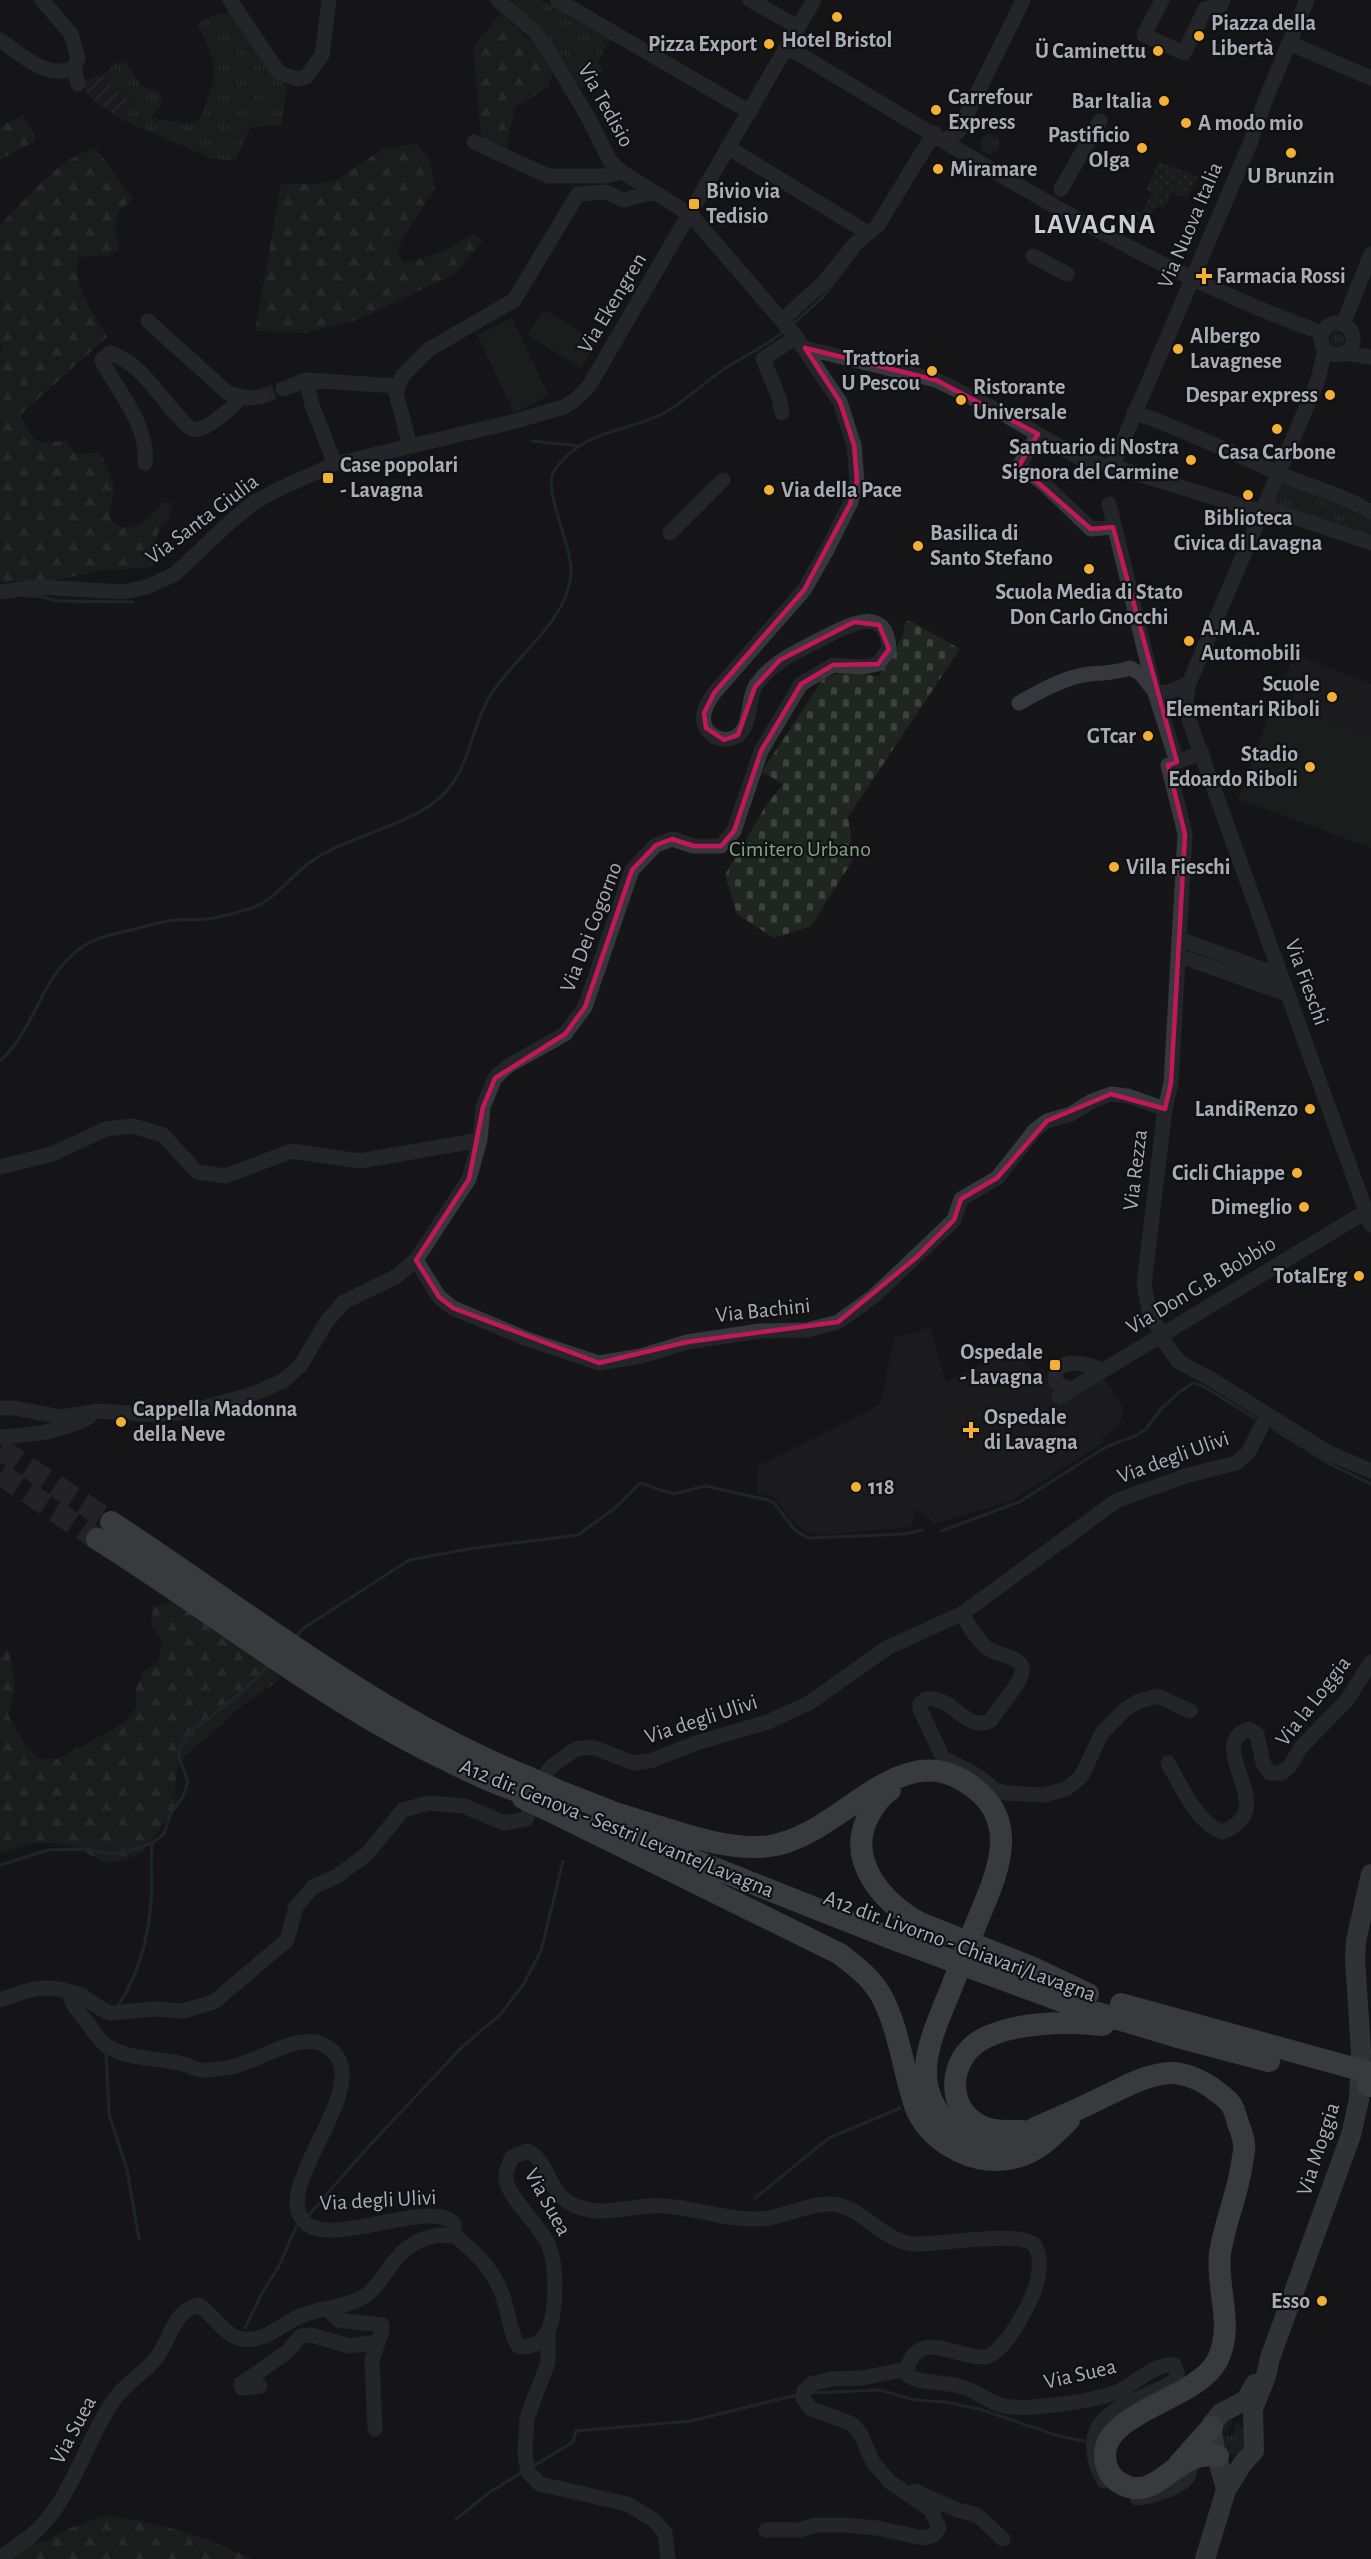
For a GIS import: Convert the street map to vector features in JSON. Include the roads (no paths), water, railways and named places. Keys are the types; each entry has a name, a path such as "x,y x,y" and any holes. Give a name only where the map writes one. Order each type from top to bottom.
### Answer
{"highway":[{"name":"A12 dir. Genova - Sestri Levante/Lavagna","path":"104,1530 172,1574 326,1693 403,1738 482,1768 521,1790 902,1942 1078,2007 1173,2036"},
{"path":"615,1813 728,1845 747,1848 772,1846 794,1839 823,1824 902,1775 923,1769 948,1772 966,1781 983,1796 999,1820 1001,1845 999,1866 933,2036 925,2067 925,2085 932,2103 946,2124 963,2138 979,2145 1006,2145 1029,2131 1140,2079 1171,2073 1205,2082 1233,2104 1244,2144 1239,2187 1220,2254 1225,2337 1221,2352 1213,2368 1198,2382 1123,2424 1110,2435 1105,2449 1106,2464 1112,2476 1132,2488 1155,2484 1183,2463 1212,2427"},
{"path":"966,1781 928,1776 906,1780 882,1796 872,1809 862,1829 862,1848 866,1867 875,1885 903,1914 920,1923 1031,1967 1088,1994"},
{"path":"553,1802 840,1954 870,1979 884,2000 894,2026 917,2111 934,2134 956,2151 986,2160 1017,2157 1044,2144 1081,2108"},
{"name":"A12 dir. Livorno - Chiavari/Lavagna","path":"553,1802 615,1813 958,1948 1088,1994 1371,2073"},
{"path":"1029,2131 1000,2131 980,2126 962,2110 954,2090 956,2071 965,2052 982,2039 1005,2031 1070,2021 1173,2036 1371,2086"},
{"path":"1183,2463 1206,2455 1218,2457"}],"main road":[{"name":"Via Moggia","path":"1205,2559 1226,2490 1243,2463 1251,2457 1255,2448 1253,2409 1351,2135 1359,2100 1361,2052 1355,1958 1359,1923 1371,1874"},
{"name":"Via Moggia","path":"1226,2490 1212,2427 1218,2415 1246,2400 1270,2358"},
{"path":"1231,2409 1245,2413 1252,2423"},
{"path":"1218,2457 1229,2464 1243,2463"}],"street":[{"path":"42,0 71,34 78,58 74,68 78,84"},
{"path":"230,0 279,73 297,79 306,76 322,55 329,0"},
{"name":"Via Tedisio","path":"498,0 535,32 565,74 610,161 622,172 690,215 792,332"},
{"path":"557,0 750,112"},
{"path":"750,0 798,27"},
{"name":"Via Ekengren","path":"564,407 589,386 814,0"},
{"path":"782,413 779,398 763,359 792,332 824,282 854,245 878,225 939,137 958,132 1023,0"},
{"path":"1161,0 1144,34 1184,53 1205,9 1220,6 1223,0"},
{"name":"Via Nuova Italia","path":"1112,467 1249,146 1264,101 1306,0"},
{"path":"0,40 41,68 57,73 74,68"},
{"path":"1289,43 1371,78"},
{"path":"787,47 1057,208 1191,280 1322,333"},
{"path":"1061,189 1100,121"},
{"path":"474,142 548,176 604,177 622,172"},
{"path":"729,148 868,233"},
{"path":"410,446 396,393 403,375 428,350 514,300 578,194 606,192 623,200 654,192"},
{"path":"1343,324 1371,254"},
{"path":"1033,256 1067,274"},
{"path":"148,321 228,393 242,397 260,397"},
{"path":"1155,693 1169,692 1189,683 1318,380 1335,352 1352,345 1352,332 1343,324 1330,324 1322,333 1321,339 1335,352 1371,357"},
{"path":"792,332 936,380 993,408 1083,460 1263,509 1371,543"},
{"name":"Via Dei Cogorno","path":"0,1408 14,1408 62,1417 99,1411 160,1414 191,1411 250,1395 283,1381 300,1366 327,1321 344,1302 396,1276 416,1260 469,1179 480,1140 483,1107 495,1078 508,1066 565,1034 585,1007 632,870 656,845 672,839 694,846 721,846 734,831 761,751 801,684 833,666 863,667 878,663 889,649 889,640 879,625 868,620 854,622 780,660 755,687 743,730 738,735 724,740 717,738 706,728 704,713 714,693 804,590 850,504 857,481 854,445 840,402 792,332"},
{"path":"1353,339 1371,348"},
{"path":"146,463 147,447 125,399 104,365 103,357 111,353 122,357 140,372 192,429 199,430 212,423 242,397"},
{"path":"283,388 306,380 397,386"},
{"path":"306,380 312,405 335,464"},
{"name":"Via Santa Giulia","path":"0,592 37,587 123,592 147,587 174,574 255,502 335,464 512,422 564,407"},
{"path":"1134,412 1279,473 1353,501 1371,512"},
{"path":"1038,434 1019,466 1042,482 1092,528 1113,527"},
{"path":"670,533 723,480"},
{"path":"1109,504 1155,693 1177,762 1202,753"},
{"path":"1019,703 1042,690 1087,674 1111,674 1130,668 1141,674 1155,693"},
{"name":"Via Fieschi","path":"1189,683 1186,701 1189,720 1369,1218"},
{"name":"Via Rezza","path":"1177,762 1168,765 1185,834 1180,956 1171,1083 1165,1109 1144,1284 1149,1310 1161,1335 1179,1362 1211,1379 1329,1453 1371,1471"},
{"path":"1180,939 1281,976"},
{"path":"1180,956 1287,994"},
{"name":"Via Bachini","path":"416,1260 440,1297 453,1308 527,1339 599,1363 641,1356 687,1342 760,1331 807,1330 838,1322 874,1296 954,1220 961,1199 997,1178 1035,1130 1047,1121 1071,1114 1092,1101 1111,1094 1128,1096 1165,1109"},
{"path":"0,1167 52,1154 106,1129 133,1126 163,1135 197,1172 226,1176 291,1151 360,1161 480,1140"},
{"name":"Via Don G.B. Bobbio","path":"1102,1371 1070,1363 1059,1367 1055,1375 1056,1382 1064,1394 1102,1371 1161,1335 1369,1218"},
{"path":"0,1437 31,1435 70,1426 99,1411"},
{"name":"Via degli Ulivi","path":"454,2235 454,2224 451,2220 440,2217 409,2218 333,2229 313,2228 305,2223 299,2210 298,2192 302,2174 338,2100 340,2069 339,2061 333,2050 319,2042 300,2043 281,2047 253,2061 202,2071 168,2060 122,2053 109,2048 70,2000 70,1992 81,1995 111,2013 155,2009 183,2011 213,2002 287,1940 296,1907 313,1887 338,1875 367,1854 403,1810 429,1803 464,1806 504,1823 526,1820 547,1772 576,1749 592,1747 634,1763 650,1761 696,1743 768,1722 809,1703 887,1648 963,1613 1116,1502 1185,1476 1236,1463 1248,1453 1267,1416"},
{"path":"963,1613 966,1622 988,1649 1017,1660 1021,1670 1019,1681 990,1721 982,1724 975,1724 941,1699 926,1699 920,1704 920,1709 943,1758 966,1769 994,1789 1005,1793 1043,1795 1066,1790 1081,1777 1102,1733 1126,1709 1139,1701 1158,1696 1190,1711"},
{"name":"Via la Loggia","path":"1168,1763 1187,1795 1213,1829 1222,1832 1235,1827 1244,1818 1249,1805 1233,1752 1236,1739 1243,1731 1249,1729 1257,1734 1263,1763 1270,1773 1281,1773 1290,1766 1301,1747 1347,1700 1371,1662"},
{"path":"0,2000 32,1988 54,1987 70,1992"},
{"name":"Via Suea","path":"548,2330 554,2301 554,2266 549,2247 540,2229 515,2198 507,2182 506,2171 512,2157 527,2151 535,2154 560,2197 577,2207 592,2210 622,2210 649,2206 694,2210 742,2220 770,2218 831,2204 852,2210 893,2239 913,2244 947,2244 999,2237 1024,2239 1034,2245 1039,2257 1038,2278 1032,2298 1011,2334 988,2357 976,2357 949,2348 930,2348 915,2354 909,2362 906,2374 915,2380 952,2384 974,2390 998,2404 1015,2408 1078,2401 1115,2393 1136,2383 1156,2368 1167,2364 1174,2365 1177,2378 1170,2384 1118,2409 1102,2421 1094,2442 1093,2453 1096,2467 1108,2487 1117,2493 1137,2498 1160,2493 1186,2479 1190,2467 1183,2463"},
{"path":"454,2235 481,2257 493,2276 506,2304 515,2342 519,2347 535,2344 544,2337 548,2330"},
{"name":"Via Suea","path":"0,2558 29,2539 57,2506 113,2400 132,2378 156,2358 180,2316 188,2307 199,2305 209,2312 225,2330 241,2339 259,2338 305,2314 363,2297 373,2289 399,2255 411,2246 429,2237 454,2235"},
{"path":"328,2309 338,2320 382,2325 372,2360 375,2429"},
{"path":"548,2330 548,2362 526,2418 525,2455 528,2472 540,2484 627,2504 645,2515 666,2533 668,2559"},
{"path":"260,2386 242,2388 242,2384 287,2352 301,2336 311,2335 349,2346 377,2342"},
{"path":"766,2530 799,2530 816,2525 845,2525 877,2528 923,2538 934,2535 939,2528 931,2510 890,2482 873,2462 860,2433 852,2424 810,2408 803,2398 804,2391 811,2384 831,2379 862,2378 907,2369"},
{"path":"900,2489 914,2490 957,2510 977,2515 1003,2539"}],"waterway":[{"path":"792,325 823,297 856,254"},
{"path":"0,1061 23,1032 59,969 87,944 106,936 162,922 213,918 258,906 324,853 406,819 437,800 448,789 463,764 490,696 500,681 550,624 567,592 571,574 570,562 552,491 551,480 554,471 577,447 604,434 662,414 724,369 784,331"},
{"path":"532,441 580,446"},
{"path":"25,596 38,596 58,601 133,602"},
{"path":"941,1531 1019,1502 1106,1447 1137,1435 1146,1429 1161,1409 1178,1393 1193,1383 1203,1386 1255,1418"},
{"path":"1272,1428 1328,1463 1371,1484"},
{"path":"296,1636 304,1628 409,1560 474,1548 578,1535 615,1508 640,1483 673,1494 705,1486 768,1500 774,1503 795,1530 808,1538 905,1534 922,1530"},
{"path":"0,1865 48,1850 86,1849 111,1854 126,1852 152,1843 164,1834 171,1813 182,1798 188,1782 178,1754 188,1734 243,1691 269,1665"},
{"path":"119,2004 137,1969 150,1916 152,1843"},
{"path":"308,2216 369,2146 463,2046 500,2015 523,1985 541,1951 563,1861"},
{"path":"106,2051 109,2114 127,2170 139,2239"},
{"path":"755,2198 829,2138 900,2108"},
{"path":"245,2328 262,2293 279,2266 296,2227"},
{"path":"809,2393 880,2390 915,2400 945,2402 979,2409 1059,2436 1089,2442"},
{"path":"532,2467 573,2442 576,2431 691,2421 800,2394"},
{"path":"456,2519 490,2492 523,2472"}],"tunnel":[{"path":"260,397 283,389"},
{"path":"0,1449 111,1522"},
{"path":"0,1474 97,1539"}],"place":[{"name":"Hotel Bristol","path":"837,17"},
{"name":"Piazza della Libertà","path":"1199,36"},
{"name":"Pizza Export","path":"769,44"},
{"name":"Ü Caminettu","path":"1158,51"},
{"name":"Bar Italia","path":"1164,101"},
{"name":"Carrefour Express","path":"936,110"},
{"name":"A modo mio","path":"1186,123"},
{"name":"Pastificio Olga","path":"1142,148"},
{"name":"U Brunzin","path":"1291,153"},
{"name":"Miramare","path":"938,169"},
{"name":"Bivio via Tedisio","path":"694,204"},
{"name":"Farmacia Rossi","path":"1204,276"},
{"name":"Albergo Lavagnese","path":"1178,349"},
{"name":"Trattoria U Pescou","path":"932,371"},
{"name":"Despar express","path":"1330,395"},
{"name":"Ristorante Universale","path":"961,400"},
{"name":"Casa Carbone","path":"1277,429"},
{"name":"Santuario di Nostra Signora del Carmine","path":"1191,460"},
{"name":"Case popolari - Lavagna","path":"328,478"},
{"name":"Via della Pace","path":"769,490"},
{"name":"Biblioteca Civica di Lavagna","path":"1248,495"},
{"name":"Basilica di Santo Stefano","path":"918,546"},
{"name":"Scuola Media di Stato Don Carlo Gnocchi","path":"1089,569"},
{"name":"A.M.A. Automobili","path":"1189,641"},
{"name":"Scuole Elementari Riboli","path":"1332,697"},
{"name":"GTcar","path":"1148,736"},
{"name":"Stadio Edoardo Riboli","path":"1310,767"},
{"name":"Villa Fieschi","path":"1114,867"},
{"name":"LandiRenzo","path":"1310,1109"},
{"name":"Cicli Chiappe","path":"1297,1173"},
{"name":"Dimeglio","path":"1304,1207"},
{"name":"TotalErg","path":"1359,1276"},
{"name":"Ospedale - Lavagna","path":"1055,1365"},
{"name":"Cappella Madonna della Neve","path":"121,1422"},
{"name":"Ospedale di Lavagna","path":"971,1430"},
{"name":"118","path":"856,1487"},
{"name":"Esso","path":"1322,2301"}],"district":[{"name":"LAVAGNA","path":"1095,225"}],"park label":[{"name":"Cimitero Urbano","path":"800,849"}]}
